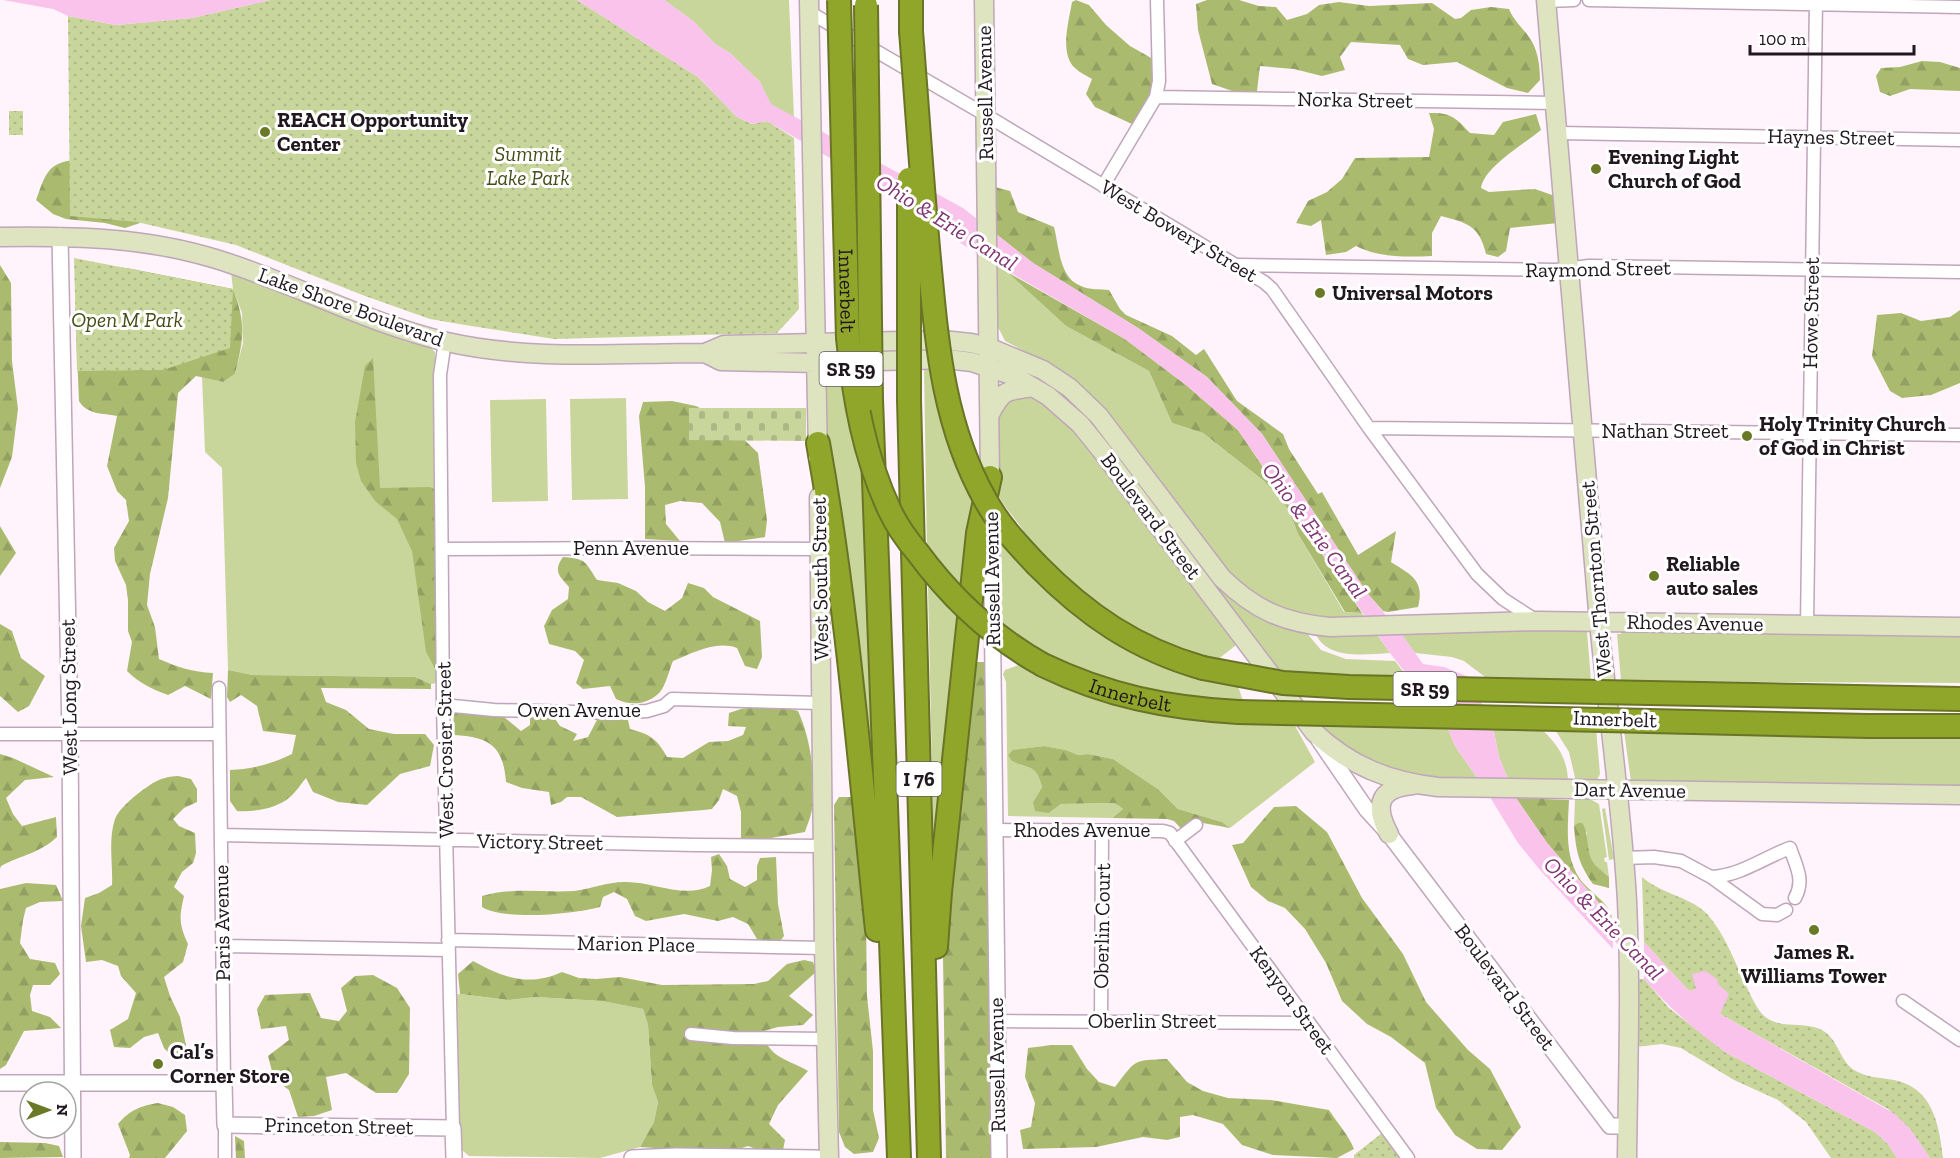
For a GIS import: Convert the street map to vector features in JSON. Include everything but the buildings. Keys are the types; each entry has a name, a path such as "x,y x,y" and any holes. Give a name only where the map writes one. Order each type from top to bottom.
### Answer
{"highway":[{"name":"Innerbelt","path":"839,0 848,338 852,385 867,448 876,478 900,529 935,576 976,619 1017,650 1043,665 1094,687 1146,702 1200,710 1868,726 1960,726"},
{"name":"I 76","path":"911,0 909,400 929,1158"},
{"name":"I 76","path":"866,2 871,399 899,1153"},
{"name":"Innerbelt","path":"911,31 934,316 941,372 961,446 986,502 1018,544 1068,596 1119,632 1161,654 1203,668 1283,683 1349,687 1960,699"},
{"path":"818,443 831,515 863,785 899,1153"},
{"path":"929,1158 935,969 940,892 978,533 990,477"}],"main road":[{"name":"Russell Avenue","path":"984,0 990,477"},
{"name":"West Thornton Street","path":"1546,1 1599,622 1626,897 1629,1002 1627,1158"},
{"name":"West South Street","path":"809,6 829,1158"},
{"name":"Lake Shore Boulevard","path":"0,237 60,236 127,240 214,258 264,275 392,326 445,341 487,349 523,353 705,353 724,345 815,344"},
{"name":"Boulevard Street","path":"815,344 942,340 988,347 1043,370 1079,395 1099,416 1214,570 1254,605"},
{"name":"Lake Shore Boulevard","path":"705,353 721,361 816,363"},
{"name":"Boulevard Street","path":"816,363 958,359 988,366 1014,376 1057,403 1080,424 1101,450 1314,732"},
{"path":"989,416 999,397 1005,392 1033,387"},
{"name":"Rhodes Avenue","path":"1254,605 1296,623 1330,627 1538,621 1960,627"},
{"name":"Dart Avenue","path":"1314,732 1332,748 1363,768 1413,784 1454,788 1960,795"},
{"name":"Boulevard Street","path":"1389,834 1381,815 1382,800 1390,790 1413,784"}],"street":[{"path":"1103,186 1156,97 1159,81 1157,0"},
{"path":"1546,1 1574,0"},
{"path":"1589,0 1816,2 1960,7"},
{"name":"Howe Street","path":"1807,625 1816,2"},
{"name":"West Bowery Street","path":"809,6 1264,282 1272,289 1369,429 1477,574 1503,599 1538,621"},
{"name":"Norka Street","path":"1156,97 1555,103"},
{"name":"Haynes Street","path":"1558,133 1960,140"},
{"name":"West Long Street","path":"60,236 70,735 73,1080"},
{"name":"Raymond Street","path":"1236,265 1960,272"},
{"name":"West Crosier Street","path":"445,341 440,375 443,705 454,1158"},
{"name":"Nathan Street","path":"1369,429 1960,435"},
{"name":"Russell Avenue","path":"990,477 999,1158"},
{"name":"Penn Avenue","path":"442,549 820,549"},
{"name":"Paris Avenue","path":"219,688 225,1158"},
{"name":"Owen Avenue","path":"443,705 494,710 613,713 647,711 664,705 672,699 821,702"},
{"name":"Boulevard Street","path":"1314,732 1367,810 1389,834 1610,1126 1627,1126"},
{"path":"0,734 219,734"},
{"name":"Rhodes Avenue","path":"995,830 1163,831 1170,833 1175,841 1196,825"},
{"name":"Oberlin Court","path":"1101,1021 1102,831"},
{"name":"Victory Street","path":"221,835 823,846"},
{"name":"Kenyon Street","path":"1175,841 1408,1158"},
{"path":"1711,877 1736,874 1790,848 1800,879 1795,898"},
{"path":"1623,858 1654,857 1681,861 1711,877 1762,914 1777,915 1786,910"},
{"name":"Marion Place","path":"222,946 824,948"},
{"path":"1903,1001 1960,1040"},
{"name":"Oberlin Street","path":"996,1021 1308,1023"},
{"path":"691,1034 733,1038 826,1039"},
{"path":"0,1083 18,1083"},
{"path":"78,1083 225,1083"},
{"name":"Princeton Street","path":"225,1125 453,1128"},
{"name":"West Long Street","path":"73,1140 73,1158"},
{"path":"632,1158 676,1156 817,1158"}],"green space":[{"name":"Summit Lake Park","path":"270,0 577,0 698,77 737,117 752,124 767,121 794,138 799,309 777,333 554,339 430,319 236,245 137,222 70,216 68,16 116,25 192,18"},
{"path":"664,0 789,0 794,118 770,104 760,82 730,53 715,44 693,21"},
{"path":"1076,0 1089,5 1106,25 1130,46 1153,59 1154,87 1132,124 1095,107 1086,94 1092,79 1077,70 1070,62 1066,36 1072,2"},
{"path":"1207,0 1239,0 1259,6 1276,7 1287,20 1307,14 1319,5 1339,2 1369,6 1432,3 1455,19 1461,18 1471,10 1491,7 1509,9 1535,47 1540,80 1528,93 1507,88 1457,62 1423,65 1408,59 1400,45 1351,42 1340,57 1345,70 1322,76 1294,69 1260,66 1257,91 1241,94 1212,84 1198,30 1196,4"},
{"path":"1922,61 1940,62 1960,68 1960,91 1910,89 1890,96 1880,92 1876,76 1881,68 1900,67"},
{"path":"9,111 23,111 23,135 9,135"},
{"path":"1429,113 1448,115 1461,123 1470,133 1494,135 1503,122 1536,114 1541,130 1497,164 1489,172 1481,188 1489,192 1535,189 1555,196 1558,223 1510,228 1506,251 1498,257 1486,254 1480,237 1471,227 1441,216 1432,233 1432,256 1384,255 1356,246 1346,252 1326,255 1321,220 1311,226 1296,223 1308,201 1327,192 1342,179 1355,158 1429,157 1434,129"},
{"path":"77,160 140,223 125,228 105,223 66,219 53,214 36,200 49,171 60,163"},
{"path":"995,187 1010,191 1018,212 1054,227 1061,261 1068,276 1074,282 1088,288 1109,290 1126,315 1172,336 1196,355 1204,349 1237,401 1283,434 1289,449 1318,494 1322,492 1358,555 1396,531 1391,562 1415,579 1418,584 1420,598 1418,607 1383,611 1368,594 1262,434 1207,377 1138,328 1033,263 996,234"},
{"name":"Open M Park","path":"74,258 233,289 230,348 163,370 77,371"},
{"path":"0,265 11,283 12,361 18,409 12,457 0,488"},
{"path":"997,266 1007,272 1066,326 1149,371 1172,423 1203,433 1264,481 1289,510 1298,534 1344,612 1362,613 1365,618 1328,621 1291,613 1253,597 1222,565 1102,406 1078,382 1055,367 1005,341 998,327"},
{"path":"127,268 233,289 242,321 242,340 235,374 223,382 196,376 178,393 168,498 150,574 147,605 155,627 159,659 185,669 213,673 211,699 185,686 168,695 146,685 127,671 132,642 128,631 128,600 126,585 115,561 114,548 129,521 126,500 117,491 107,466 117,416 91,411 82,406 79,401 75,309"},
{"path":"231,272 407,342 430,347 435,352 437,683 431,684 415,677 253,675 228,670 222,468 205,452 202,377 223,382 235,374 243,343 242,313 233,289"},
{"path":"1007,272 1125,339 1186,385 1238,430 1362,613 1345,612 1298,534 1289,510 1264,481 1203,433 1172,423 1149,371 1066,326"},
{"path":"1960,310 1960,383 1931,395 1902,398 1890,391 1872,356 1877,315 1901,313 1921,321 1950,317"},
{"path":"373,358 380,488 430,487 436,490 437,672 426,652 412,551 397,519 375,501 361,481 356,463 355,422 365,366"},
{"path":"841,364 868,485 875,851 826,420 827,388 832,369"},
{"path":"932,368 979,504 967,597 927,551 924,369"},
{"path":"1019,394 1041,400 1069,421 1235,637 1235,646 1217,660 1188,651 1132,626 1106,611 1082,593 1039,551 1004,504 998,491 997,414 999,406"},
{"path":"626,398 628,499 572,500 570,399"},
{"path":"546,399 548,501 492,502 490,400"},
{"path":"672,401 696,406 724,420 758,453 767,520 765,537 725,543 720,522 702,503 680,501 665,505 666,524 680,541 645,539 645,487 639,416 643,402"},
{"path":"689,408 806,408 806,441 689,440"},
{"path":"0,526 16,553 0,576"},
{"path":"1001,538 1021,562 1215,681 1238,686 1243,701 1194,698 1127,686 1054,660 1002,628"},
{"path":"563,557 584,562 597,580 618,583 636,591 648,602 665,611 682,598 688,583 704,588 713,597 760,621 762,657 757,669 745,666 737,648 713,646 673,661 660,692 644,702 627,703 616,699 610,686 583,689 576,683 584,660 575,651 549,644 544,626 552,610 568,599 569,587 558,573 558,566"},
{"path":"1208,571 1306,632 1321,650 1346,659 1395,661 1409,679 1329,677 1275,671 1204,573"},
{"path":"928,587 964,624 934,859"},
{"path":"0,624 12,631 21,658 45,676 29,706 18,712 0,696"},
{"path":"1461,629 1587,631 1591,681 1489,680 1464,661 1452,657 1415,653 1400,632"},
{"path":"1621,630 1960,635 1960,683 1621,681 1617,634 1621,634"},
{"path":"1315,633 1376,633 1390,653 1348,654 1338,652 1321,642"},
{"path":"973,662 986,662 993,1158 946,1158 943,957"},
{"path":"1019,665 1051,683 1118,706 1187,718 1294,724 1315,762 1230,828 1222,822 1178,809 1158,789 1113,759 1088,754 1078,755 1044,746 1014,750 1021,765 1030,768 1038,775 1042,787 1033,802 1049,813 1061,804 1115,803 1123,809 1112,818 1008,816 1006,682 1003,674 1005,670"},
{"path":"228,670 253,675 415,677 431,684 431,689 321,688 326,702 346,710 369,729 394,734 425,734 434,745 430,766 400,774 367,805 338,802 313,792 306,778 292,795 272,807 237,811 230,801 230,770 262,765 292,754 296,735 263,731 257,706 241,695 230,702 227,697"},
{"path":"760,706 782,707 798,711 802,722 809,746 813,785 811,812 805,832 771,838 741,838 741,812 737,796 723,789 712,809 704,810 617,817 581,797 567,797 551,805 549,792 522,788 506,782 501,759 491,745 476,738 453,735 454,711 494,714 504,717 521,731 530,725 530,717 536,713 553,716 560,726 577,734 573,741 588,737 599,716 619,716 628,720 630,729 652,738 667,757 683,758 709,742 728,741 743,735 746,727 728,726 729,713"},
{"path":"1318,725 1447,726 1455,746 1478,779 1427,779 1385,769 1329,738"},
{"path":"1493,727 1540,728 1552,740 1564,759 1568,782 1508,779 1499,757"},
{"path":"1554,728 1596,728 1600,774 1597,780 1576,782 1569,752"},
{"path":"1624,731 1960,735 1960,789 1631,782"},
{"path":"1044,746 1078,755 1088,754 1113,759 1158,789 1178,809 1222,822 1230,828 1203,823 1188,836 1174,821 1167,819 1112,818 1123,809 1115,803 1061,804 1049,813 1035,811 1033,802 1042,787 1038,775 1032,769 1012,761 1008,755 1013,750"},
{"path":"0,754 54,777 25,780 6,798 13,814 22,826 56,817 57,837 44,847 1,866 0,869"},
{"path":"178,776 191,779 197,789 197,802 184,808 173,819 179,826 195,833 196,853 193,863 182,872 174,887 184,896 181,921 188,944 183,962 164,977 180,1017 187,1050 175,1060 164,1048 158,1033 144,1037 130,1048 114,1047 110,1030 128,1019 136,993 121,976 118,966 102,960 86,962 81,926 85,898 112,885 112,835 117,815 129,801 149,785 162,779"},
{"path":"839,797 858,797 865,843 867,996 873,1051 873,1110 879,1138 873,1152 854,1154 845,1147 839,1132 834,805"},
{"path":"1516,798 1569,800 1568,841 1571,860 1580,879 1603,902 1612,918 1547,843"},
{"path":"1575,799 1590,799 1599,804 1607,857 1604,858 1607,862 1609,877 1598,868 1590,855 1587,846 1587,832 1574,826"},
{"path":"1296,806 1327,832 1362,898 1403,954 1426,1002 1468,1050 1490,1069 1521,1127 1502,1150 1477,1149 1455,1135 1436,1108 1425,1063 1391,1037 1367,1024 1342,1001 1326,963 1305,929 1285,908 1268,901 1251,887 1232,845 1243,843 1274,807"},
{"path":"1605,808 1614,859 1609,860 1602,809"},
{"path":"1578,823 1584,826 1592,860 1609,877 1609,888 1593,884 1584,870 1576,843 1574,826"},
{"path":"719,854 727,866 730,879 745,887 757,880 757,866 760,858 776,857 778,904 784,936 780,941 769,942 757,939 748,924 733,917 718,921 684,914 646,921 635,916 627,899 614,892 603,897 600,907 574,912 523,915 506,914 482,907 482,896 493,893 574,891 618,882 635,882 678,890 700,890 710,886 711,857"},
{"path":"1642,877 1658,888 1694,904 1708,915 1724,939 1753,1000 1769,1020 1820,1029 1831,1037 1849,1066 1854,1070 1868,1076 1907,1084 1918,1091 1932,1109 1943,1158 1930,1158 1910,1129 1888,1109 1720,1014 1696,989 1689,991 1644,942"},
{"path":"26,883 56,885 63,901 40,902 26,908 20,943 30,959 55,963 60,974 50,985 33,985 30,995 32,1011 50,1017 61,1028 24,1031 6,1065 0,1069 0,889"},
{"path":"804,960 813,962 816,972 789,996 813,1015 803,1025 778,1027 760,1032 774,1053 808,1071 778,1105 769,1124 785,1140 783,1150 764,1152 748,1146 727,1153 640,1147 654,1122 658,1102 652,1085 648,1025 643,1009 602,1001 535,997 509,1000 460,994 458,974 473,961 506,976 528,980 550,977 562,972 579,978 620,977 662,985 754,984 768,981 787,964"},
{"path":"373,975 397,988 410,1008 409,1074 397,1093 376,1093 346,1073 326,1077 332,1110 314,1116 298,1117 289,1090 274,1079 268,1056 289,1040 286,1026 261,1029 257,1009 265,995 310,993 321,1018 339,1021 347,1011 341,988 355,976"},
{"path":"1636,979 1644,979 1669,1008 1725,1052 1875,1132 1888,1144 1897,1158 1831,1158 1806,1122 1778,1100 1734,1080 1681,1048 1662,1044 1636,1047"},
{"path":"454,995 509,1000 535,997 602,1001 643,1009 648,1025 652,1085 658,1102 654,1122 640,1147 600,1158 469,1156 458,1147"},
{"path":"1072,1045 1087,1069 1099,1082 1115,1087 1136,1063 1167,1059 1187,1082 1203,1091 1228,1098 1271,1100 1329,1110 1354,1149 1337,1158 1273,1155 1242,1145 1223,1124 1193,1115 1180,1117 1180,1137 1167,1140 1143,1137 1096,1147 1023,1149 1020,1130 1031,1127 1035,1103 1025,1077 1028,1048"},
{"path":"158,1103 173,1107 185,1115 187,1131 165,1158 129,1158 130,1155 118,1124 136,1109"},
{"path":"1382,1133 1401,1158 1354,1158 1354,1155"},
{"path":"235,1136 244,1141 245,1158 236,1158"},
{"path":"0,1142 45,1143 59,1146 63,1157 0,1158"}],"water":[{"path":"3,0 270,0 192,18 116,25 68,16 53,9"},
{"path":"577,0 664,0 693,21 715,44 730,53 760,82 771,104 963,208 1033,263 1138,328 1207,377 1262,434 1368,594 1423,664 1444,667 1469,677 1493,727 1499,757 1508,779 1478,779 1455,746 1447,726 1390,653 1238,430 1186,385 1125,339 976,253 830,158 767,121 752,124 737,117 698,77"},
{"path":"1490,797 1516,798 1547,843 1612,918 1613,949 1518,843"},
{"path":"1644,942 1689,991 1696,989 1692,974 1706,971 1718,980 1717,983 1729,994 1720,1014 1895,1114 1910,1129 1930,1158 1897,1158 1888,1144 1875,1132 1725,1052 1672,1009 1644,979"}],"waterway":[{"name":"Ohio & Erie Canal","path":"1601,919 1655,973"}],"place":[{"name":"REACH Opportunity Center","path":"265,132"},
{"name":"Evening Light Church of God","path":"1596,169"},
{"name":"Universal Motors","path":"1320,293"},
{"name":"Holy Trinity Church of God in Christ","path":"1747,436"},
{"name":"Reliable auto sales","path":"1654,576"},
{"name":"James R. Williams Tower","path":"1814,930"},
{"name":"Cal’s Corner Store","path":"158,1064"}]}
